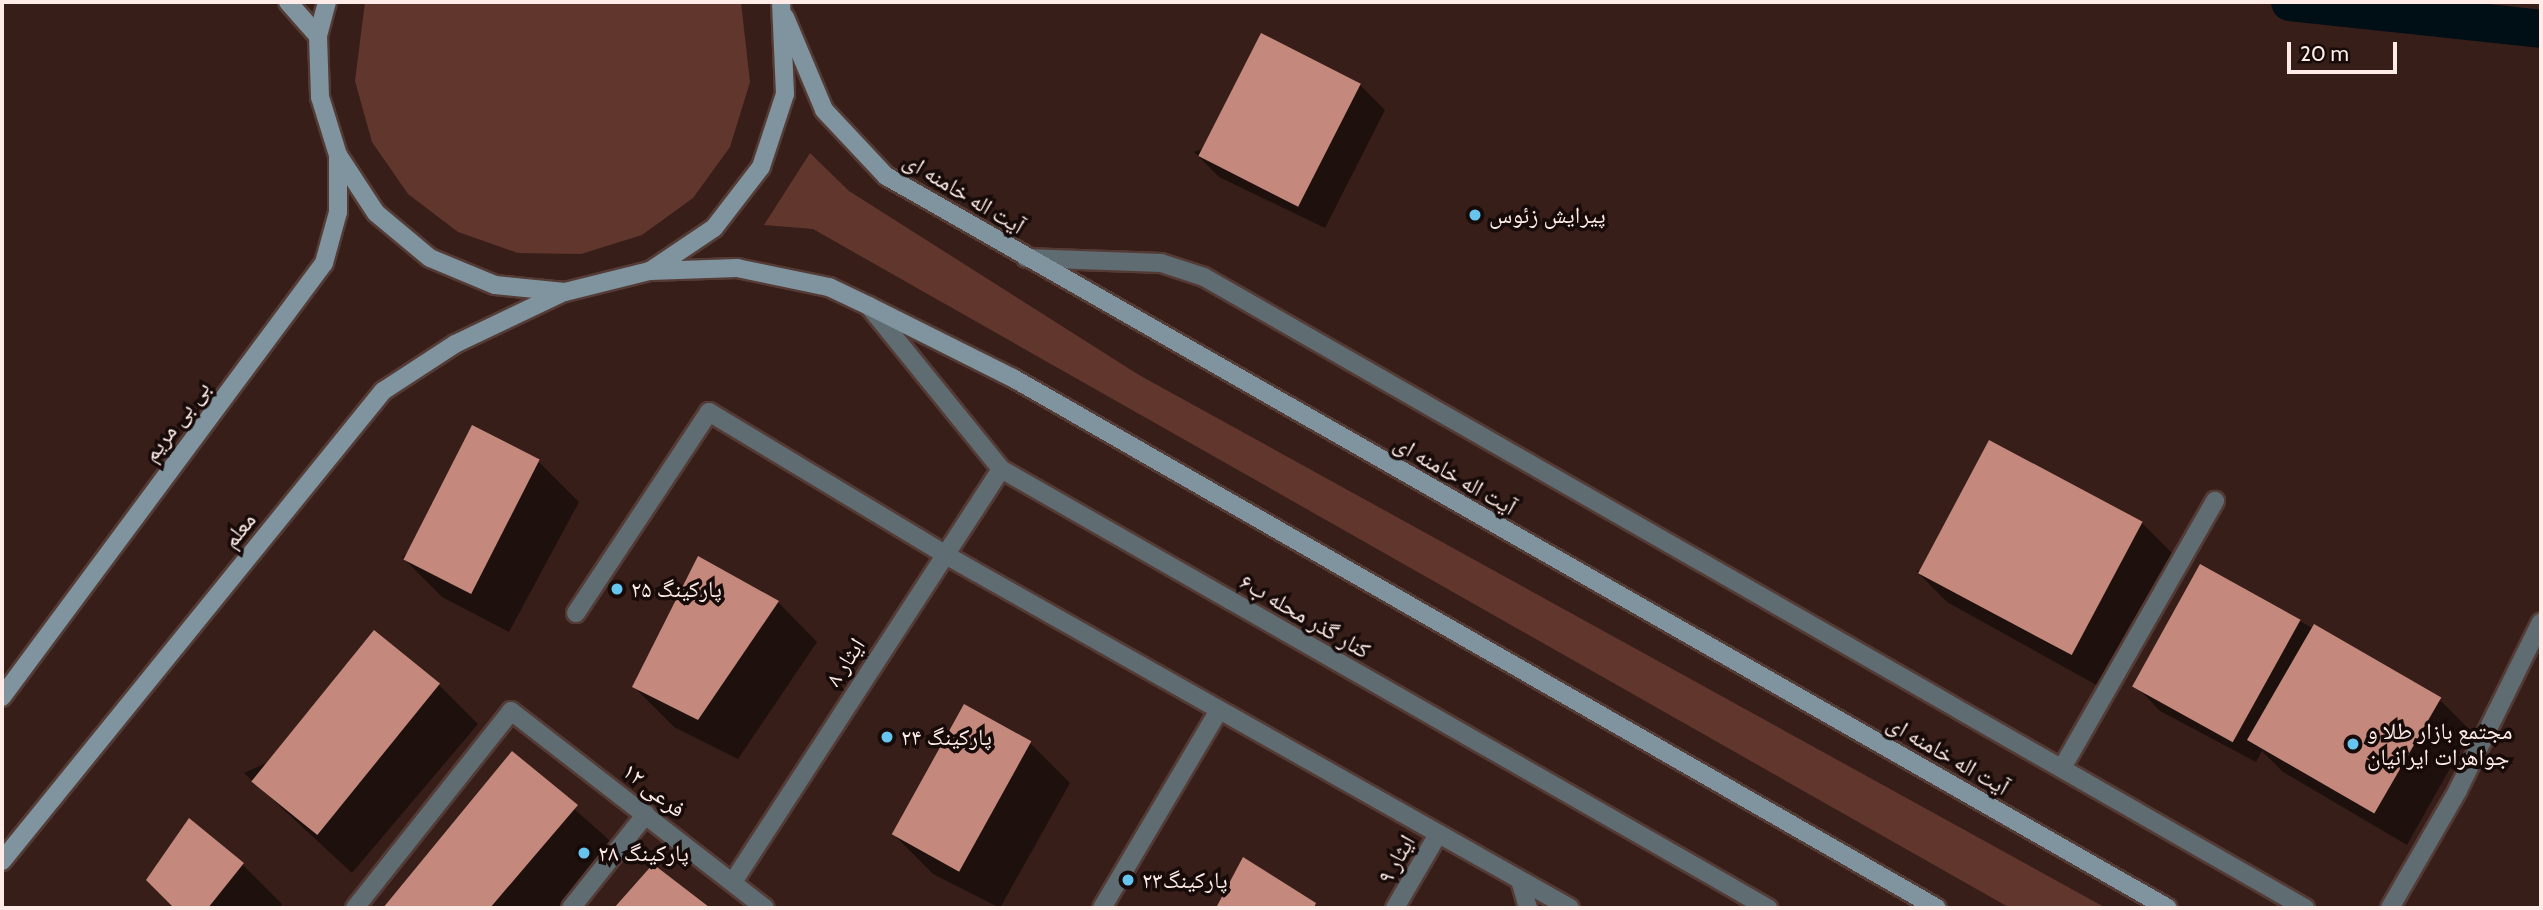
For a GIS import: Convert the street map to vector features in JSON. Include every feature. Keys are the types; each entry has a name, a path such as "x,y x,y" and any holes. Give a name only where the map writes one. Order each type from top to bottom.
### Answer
{"main road":[{"path":"288,2 318,36"},
{"path":"327,2 318,36 320,97 338,155 376,214 430,258 495,285 565,292 650,271 737,268 829,287 1013,378 1937,908"},
{"path":"650,271 714,228 761,167 785,94 783,10"},
{"name":"آیت اله خامنه ای","path":"783,10 824,110 886,176 2168,908"},
{"name":"بی بی مریم","path":"2,697 324,263 338,212 338,155"},
{"name":"معلم","path":"2,861 383,391 456,344 565,292"}],"street":[{"path":"1026,258 1161,263 1204,277 2305,908"},
{"name":"کنار گذر محله ب۶","path":"869,306 1001,470 1768,908"},
{"path":"576,613 709,412 944,554 1570,908"},
{"name":"ایثار ۸","path":"733,882 1001,470"},
{"path":"2062,768 2215,500"},
{"path":"2390,908 2458,790 2541,622"},
{"path":"1102,908 1219,710"},
{"name":"فرعی ۱۲","path":"355,908 511,711 765,908"},
{"path":"571,908 646,814"},
{"name":"ایثار ۹","path":"1395,908 1438,834"},
{"path":"1520,880 1528,908"}],"shaded area":[{"path":"365,2 741,2 750,82 730,147 693,198 642,235 581,254 518,253 458,232 408,194 372,142 355,81"},
{"path":"810,153 849,191 1139,375 2106,908 2010,908 813,229 764,225"}],"building":[{"path":"1261,33 1361,84 1298,207 1198,156"},
{"path":"472,425 540,460 471,594 403,560"},
{"path":"1989,440 2143,522 2072,655 1918,573"},
{"path":"698,556 779,601 698,720 632,687"},
{"path":"2200,564 2301,620 2233,742 2132,686"},
{"path":"2314,624 2441,698 2374,814 2247,740"},
{"path":"374,630 440,683 317,835 251,782"},
{"path":"964,704 1031,741 959,872 892,834"},
{"path":"512,751 578,805 490,908 383,908"},
{"path":"189,818 244,863 208,908 174,908 146,880"},
{"path":"1243,857 1316,903 1314,908 1216,908"},
{"path":"653,864 709,907 614,908"}],"waterway":[{"path":"2290,2 2541,29"}],"place":[{"name":"پیرایش زئوس","path":"1475,215"},
{"name":"پارکینگ ۲۵","path":"617,589"},
{"name":"پارکینگ ۲۴","path":"887,737"},
{"name":"مجتمع بازار طلا و جواهرات ایرانیان","path":"2353,744"},
{"name":"پارکینگ ۲۸","path":"584,853"},
{"name":"پارکینگ۲۳","path":"1128,880"}]}
